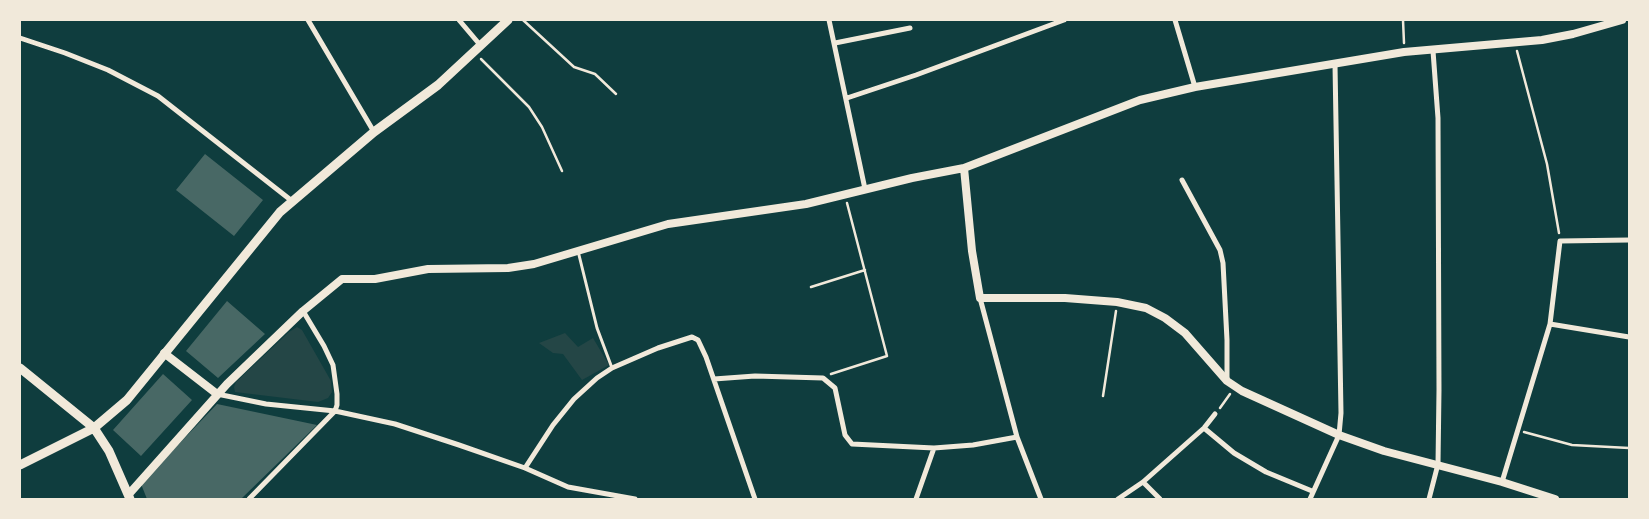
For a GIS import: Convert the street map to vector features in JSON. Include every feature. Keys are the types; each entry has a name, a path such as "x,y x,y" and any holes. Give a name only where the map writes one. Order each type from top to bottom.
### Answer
{"main road":[{"path":"20,464 94,428 127,400 280,212 374,132 438,86 508,20"},
{"path":"20,368 94,428 109,451 129,497"}],"street":[{"path":"308,20 374,132"},
{"path":"459,20 481,46"},
{"path":"829,20 865,189"},
{"path":"847,98 916,76 1064,20"},
{"path":"1175,20 1195,87"},
{"path":"129,497 217,394 303,311 342,279 375,279 440,268 508,268 534,264 668,224 764,211 964,168 1140,100 1195,87 1404,52 1515,44 1573,34 1622,20"},
{"path":"834,43 910,28"},
{"path":"20,38 91,63 158,96 292,201"},
{"path":"1429,499 1438,464 1438,118 1433,51"},
{"path":"1310,499 1339,435 1341,412 1335,65"},
{"path":"964,168 972,251 980,298 1017,437 1041,499"},
{"path":"1182,180 1220,250 1227,340 1228,382"},
{"path":"1502,482 1550,324 1560,242 1629,240"},
{"path":"980,298 1065,298 1117,302 1146,308 1166,318 1186,333 1228,382 1235,387 1339,435 1384,451 1502,482 1554,499"},
{"path":"249,499 335,412 338,394 332,365 324,346 303,311"},
{"path":"1550,324 1629,337"},
{"path":"525,468 553,425 586,387 612,368 688,337 695,338 699,343 714,379 755,499"},
{"path":"164,353 217,394 266,404 335,412 395,424 525,468 568,487 635,499"},
{"path":"714,379 755,376 820,377 830,382 835,388 845,435 852,444 934,448 973,445 1017,437"},
{"path":"1118,499 1143,482 1204,428 1215,414"},
{"path":"1204,428 1234,453 1266,472 1312,491"},
{"path":"916,499 934,448"},
{"path":"1143,482 1160,499"}],"lane":[{"path":"578,250 597,328 612,368"}],"path":[{"path":"523,20 574,67 595,74 616,94"},
{"path":"1403,20 1404,52"},
{"path":"1515,44 1547,164 1560,242"},
{"path":"474,53 529,107 542,127 562,171"},
{"path":"820,377 887,356 845,194"},
{"path":"811,287 865,270"},
{"path":"1103,396 1117,302"},
{"path":"1215,414 1235,387"},
{"path":"1518,430 1572,445 1629,448"}],"shaded area":[{"path":"297,327 302,330 331,381 332,392 328,398 318,402 235,392 236,382 289,332"},
{"path":"565,333 578,347 593,338 609,365 582,380 563,354 553,353 539,343"}],"building":[{"path":"205,154 263,200 234,236 176,190"},
{"path":"227,301 265,334 218,378 186,351"},
{"path":"163,374 192,400 141,456 113,430"},
{"path":"217,404 317,425 241,499 147,499 141,484"}]}
